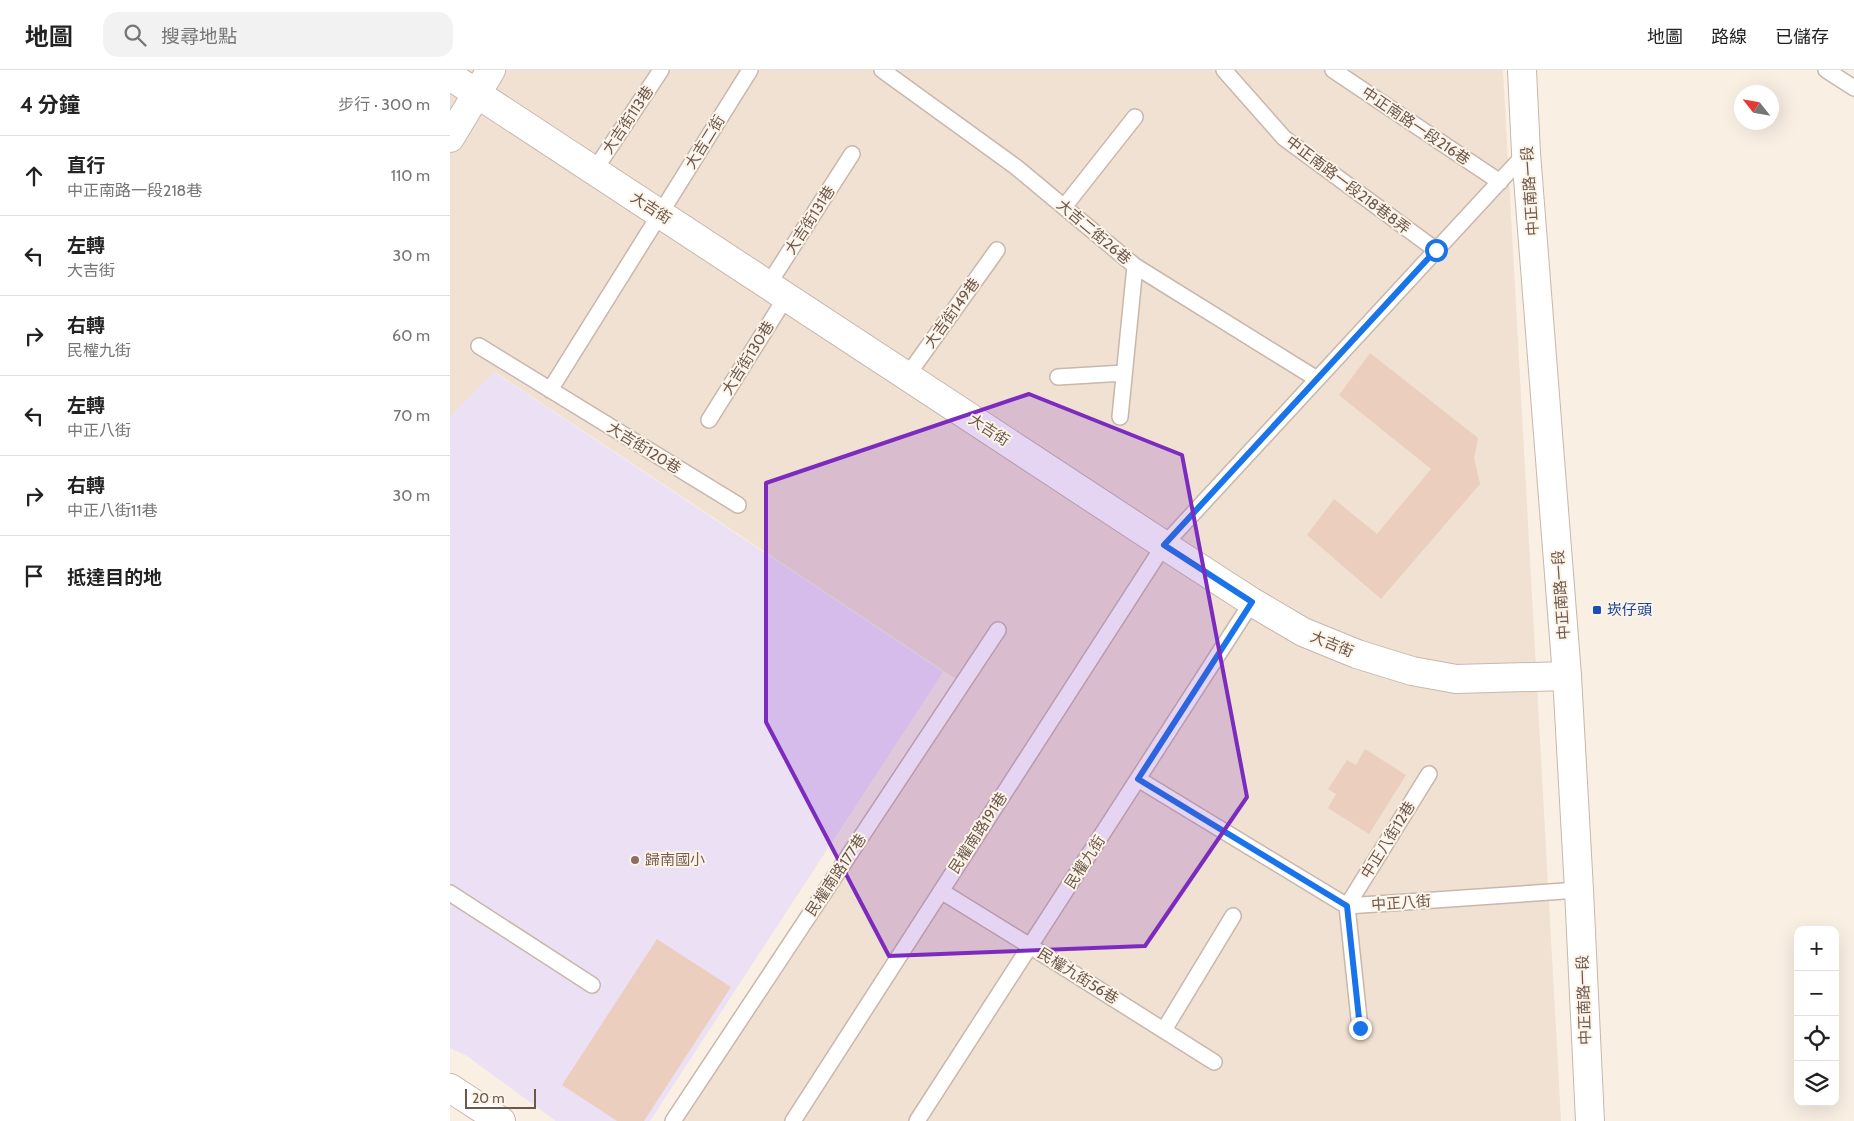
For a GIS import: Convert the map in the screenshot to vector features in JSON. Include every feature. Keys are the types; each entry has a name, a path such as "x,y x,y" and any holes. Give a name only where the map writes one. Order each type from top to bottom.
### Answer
{"street":[{"path":"450,138 491,70"},
{"name":"中正南路一段","path":"1522,70 1526,153 1567,676 1580,890 1590,1121"},
{"name":"大吉街","path":"450,76 1164,545 1252,602 1303,632 1357,654 1412,671 1456,679 1567,676"},
{"path":"450,1088 501,1121"}],"lane":[{"name":"大吉街113巷","path":"594,171 661,70"},
{"name":"大吉二街","path":"660,214 750,70"},
{"name":"大吉二街26巷","path":"882,70 1016,167 1134,266 1317,379"},
{"name":"中正南路一段218巷8弄","path":"1224,70 1284,138 1436,250"},
{"name":"中正南路一段216巷","path":"1333,70 1500,182"},
{"path":"1826,70 1854,88"},
{"path":"1064,207 1135,117"},
{"name":"民權南路191巷","path":"793,1121 1164,545 1526,153"},
{"name":"大吉街131巷","path":"777,291 852,154"},
{"path":"550,390 660,214"},
{"name":"大吉街149巷","path":"907,376 997,250"},
{"path":"1120,417 1134,266"},
{"name":"大吉街130巷","path":"709,420 777,291"},
{"name":"大吉街120巷","path":"479,346 738,505"},
{"path":"1058,377 1124,373"},
{"name":"民權九街","path":"917,1121 1252,602"},
{"name":"民權南路177巷","path":"673,1121 998,630"},
{"name":"中正八街12巷","path":"1347,906 1429,774"},
{"path":"1138,779 1347,906 1360,1028"},
{"name":"中正八街","path":"1347,906 1580,890"},
{"name":"民權九街56巷","path":"941,891 1214,1062"},
{"path":"450,893 592,985"},
{"path":"1164,1030 1233,916"}],"highlighted area":[{"path":"1029,394 1182,455 1247,797 1145,946 889,956 766,722 766,483"}],"shaded area":[{"path":"450,70 1503,70 1561,1121 677,1121 956,679 495,372 450,417"},
{"name":"歸南國小","path":"494,372 943,672 650,1121 556,1121 467,1056 450,1048 450,417"}],"building":[{"path":"1370,353 1478,438 1474,458 1480,484 1381,599 1307,535 1334,499 1377,534 1431,469 1339,395"},
{"path":"1365,749 1406,775 1369,834 1328,808 1336,794 1328,789 1347,760 1356,765"},
{"path":"657,939 731,987 644,1121 617,1121 562,1085"}],"place":[{"name":"崁仔頭","path":"1597,610"},
{"name":"歸南國小","path":"635,860"}],"route":[{"path":"1360,1028 1347,906 1138,779 1252,602 1164,545 1436,250"}]}
